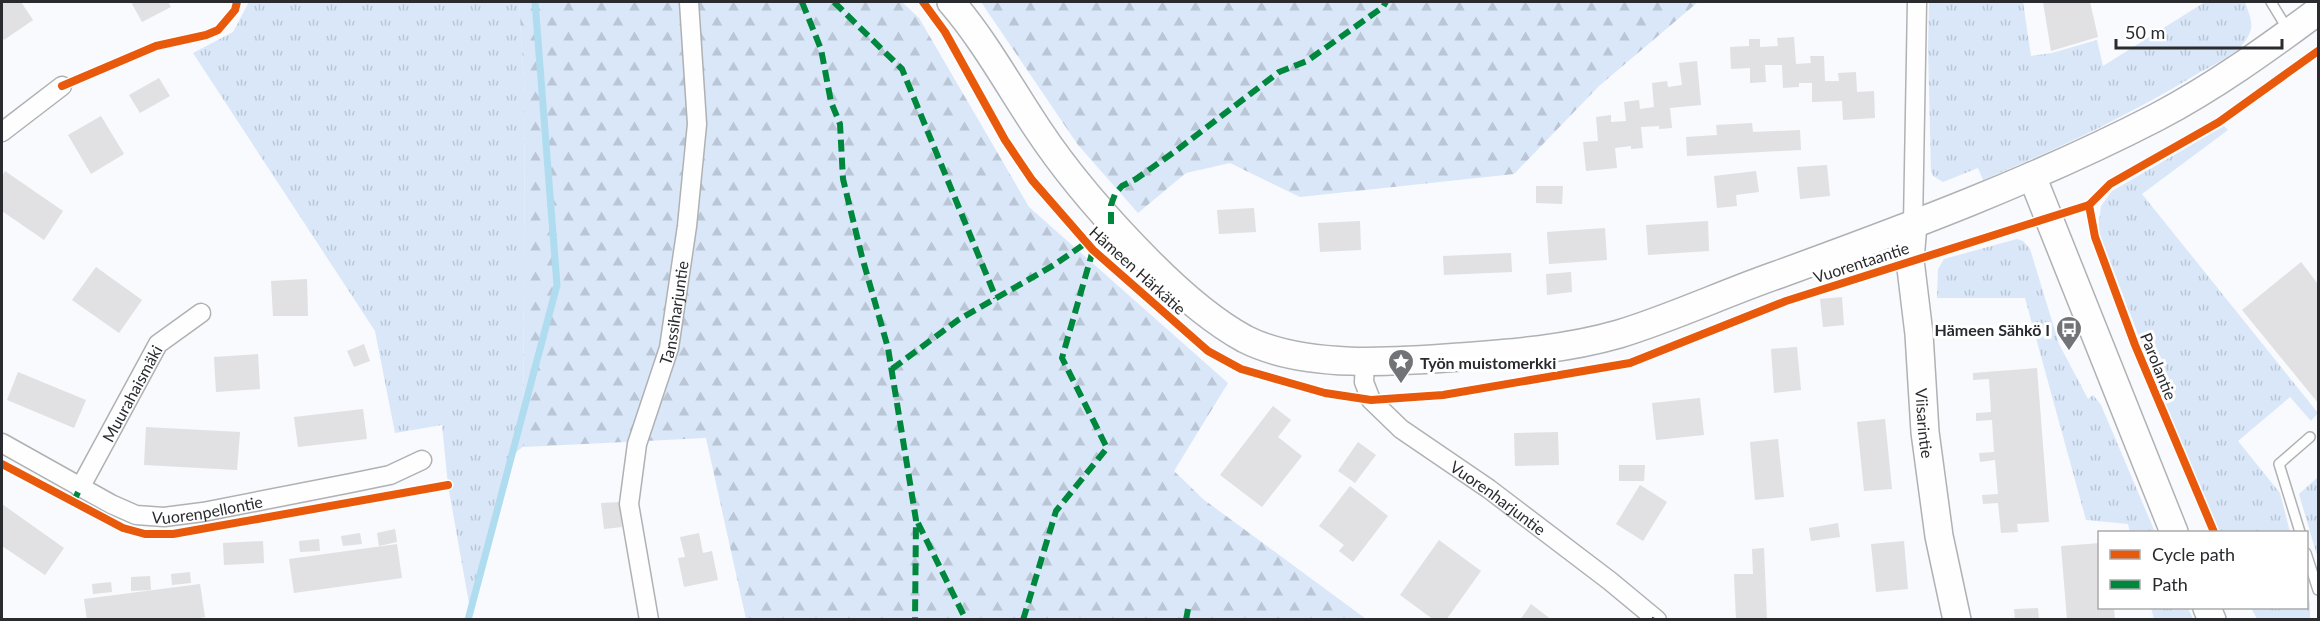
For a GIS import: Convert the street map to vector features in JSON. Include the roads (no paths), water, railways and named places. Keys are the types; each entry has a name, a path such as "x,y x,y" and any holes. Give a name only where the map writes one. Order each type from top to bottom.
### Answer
{"main road":[{"name":"Hämeen Härkätie","path":"951,2 969,21 1039,132 1069,174 1111,224 1168,281 1216,321 1247,340 1304,357 1365,361"},
{"name":"Vuorentaantie","path":"1365,361 1404,361 1518,353 1569,345 1621,333 1913,225 2032,177 2159,115 2244,65 2319,11"},
{"path":"2032,177 2174,531"},
{"name":"Viisarintie","path":"1913,225 1910,260 1919,334 1925,432 1939,536 1957,620"}],"street":[{"name":"Tanssiharjuntie","path":"649,620 629,504 637,444 669,348 687,226 697,124 689,2"},
{"path":"1913,225 1917,2"},
{"path":"2,132 62,87"},
{"name":"Muurahaismäki","path":"80,488 158,344 201,313"},
{"name":"Vuorenharjuntie","path":"1365,361 1364,381 1371,400 1401,429 1489,489 1611,580 1657,620"},
{"name":"Vuorenpellontie","path":"2,443 80,488 136,515 164,518 380,477 422,460"}],"lane":[{"path":"2271,2 2289,33"},
{"path":"2300,531 2279,464 2310,437"},
{"path":"2308,556 2319,590"}],"waterway":[{"path":"468,620 557,285 535,2"}],"place":[{"name":"Hämeen Sähkö I","path":"2069,352"},
{"name":"Työn muistomerkki","path":"1401,385"}]}
